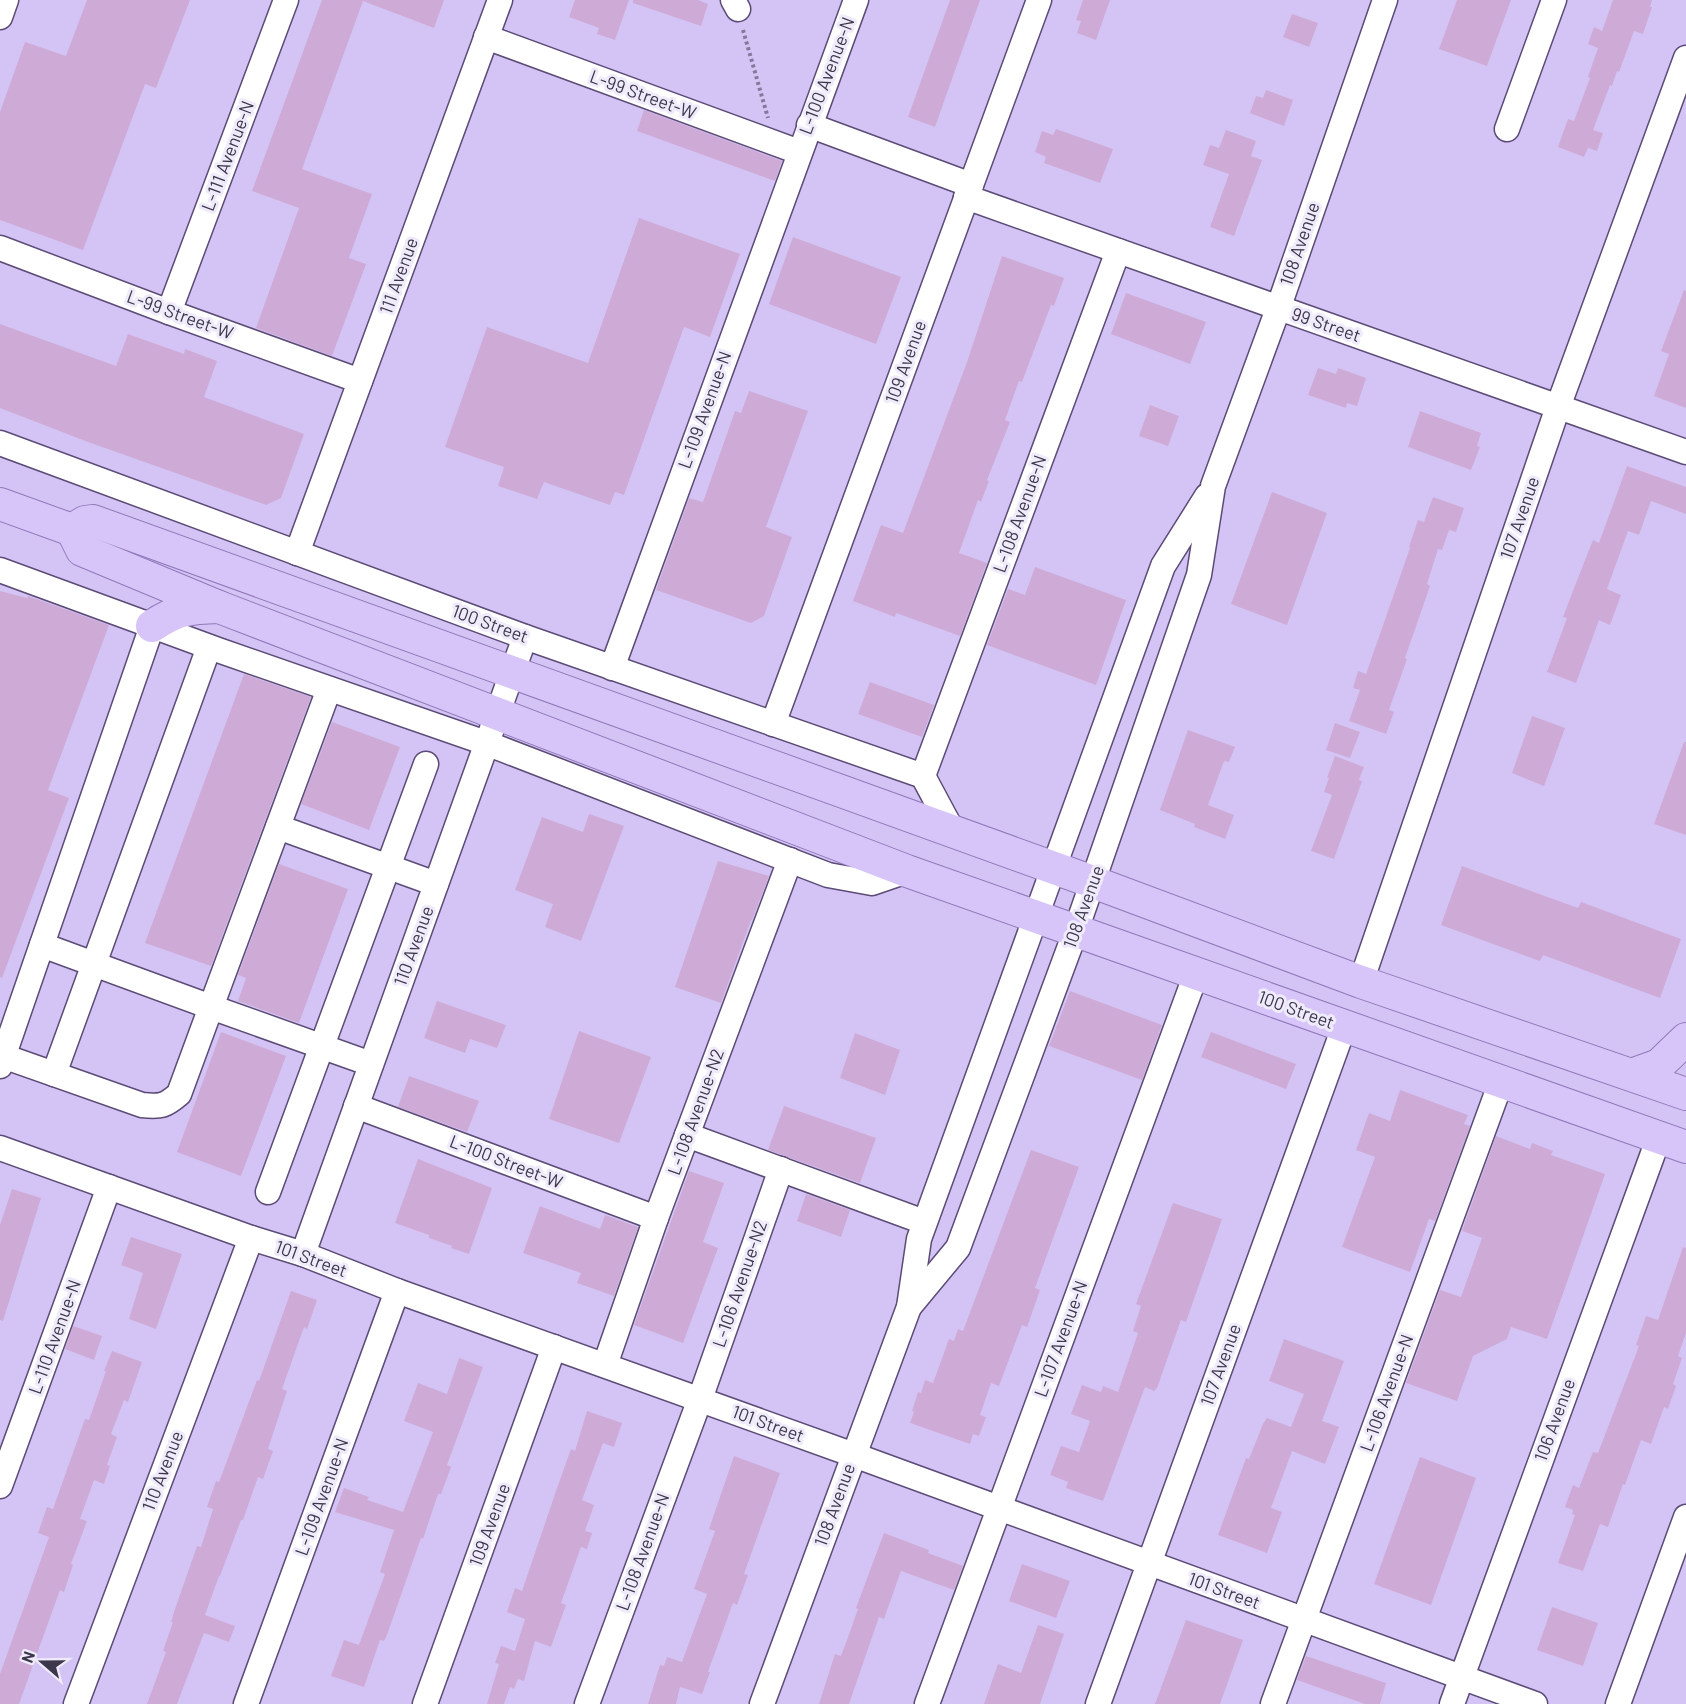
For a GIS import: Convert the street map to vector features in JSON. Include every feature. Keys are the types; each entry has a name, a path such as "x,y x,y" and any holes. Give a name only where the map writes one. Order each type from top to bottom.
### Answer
{"main road":[{"path":"0,504 72,530"},
{"name":"100 Street","path":"1677,1136 1501,1082 907,871 498,712 219,607 82,550 72,530 85,522 93,521 1093,882 1361,982 1634,1074 1686,1094"},
{"path":"152,626 188,609 219,607"},
{"path":"1634,1074 1659,1065 1686,1039"}],"street":[{"path":"0,18 6,0"},
{"name":"L-111 Avenue-N","path":"170,312 286,0"},
{"name":"111 Avenue","path":"297,553 500,0"},
{"name":"L-100 Avenue-N","path":"799,152 856,0"},
{"name":"109 Avenue","path":"773,724 1039,0"},
{"name":"108 Avenue","path":"909,1307 958,1248 1076,930 1199,575 1213,486 1278,309 1385,0"},
{"path":"1506,129 1554,0"},
{"name":"L-99 Street-W","path":"486,38 799,152"},
{"name":"107 Avenue","path":"1361,982 1558,406 1686,58"},
{"path":"808,125 968,191"},
{"name":"L-109 Avenue-N","path":"612,668 799,152"},
{"name":"99 Street","path":"968,191 1118,251 1686,452"},
{"name":"L-99 Street-W","path":"0,248 360,381"},
{"name":"L-108 Avenue-N","path":"923,776 1118,251"},
{"name":"100 Street","path":"0,443 525,637 923,776"},
{"name":"108 Avenue","path":"762,1704 909,1307 918,1239 1163,566 1213,486"},
{"path":"0,570 208,647 486,743 828,875 872,883 907,871"},
{"path":"152,626 1,1059 54,1074 142,1105 157,1107 168,1104 179,1094 329,689"},
{"name":"110 Avenue","path":"303,1254 525,637"},
{"path":"54,1074 208,647"},
{"path":"268,1191 426,764"},
{"path":"923,776 953,832"},
{"path":"278,828 436,884"},
{"name":"L-108 Avenue-N2","path":"605,1365 656,1218 790,860"},
{"path":"42,945 371,1064"},
{"name":"L-107 Avenue-N","path":"927,1704 1196,974"},
{"name":"107 Avenue","path":"1098,1704 1344,1027"},
{"name":"L-106 Avenue-N","path":"1273,1704 1501,1082"},
{"name":"L-100 Street-W","path":"356,1106 656,1218"},
{"path":"687,1135 924,1222"},
{"name":"106 Avenue","path":"1452,1704 1677,1136"},
{"name":"101 Street","path":"0,1148 251,1238 303,1254 398,1291 1535,1704"},
{"name":"L-106 Avenue-N2","path":"700,1399 781,1169"},
{"name":"L-110 Avenue-N","path":"0,1486 109,1187"},
{"name":"110 Avenue","path":"76,1704 251,1238"},
{"name":"L-109 Avenue-N","path":"246,1704 398,1291"},
{"name":"109 Avenue","path":"425,1704 554,1347"},
{"name":"L-108 Avenue-N","path":"587,1704 700,1399"},
{"path":"1618,1704 1686,1517"}],"path":[{"path":"736,4 770,124"}],"building":[{"path":"87,0 190,0 156,88 145,84 83,250 0,220 0,112 25,42 66,56"},
{"path":"322,0 444,0 434,28 363,1 302,169 372,194 349,258 366,264 332,356 256,328 299,208 252,191"},
{"path":"575,0 629,0 615,40 597,34 599,28 569,17"},
{"path":"633,0 698,0 708,4 701,26 633,3"},
{"path":"950,0 980,0 935,127 908,117"},
{"path":"1083,0 1110,0 1096,40 1077,33 1081,21 1076,20"},
{"path":"1457,0 1511,0 1487,66 1439,49"},
{"path":"1613,0 1652,0 1650,7 1652,7 1643,34 1634,31 1619,72 1617,71 1612,86 1610,85 1593,130 1603,133 1597,151 1588,148 1584,157 1558,147 1568,119 1574,121 1590,78 1588,77 1598,48 1588,44 1594,27 1602,31"},
{"path":"1292,14 1318,23 1309,47 1283,37"},
{"path":"1266,90 1293,100 1284,126 1250,113 1256,96 1263,98"},
{"path":"644,110 782,161 775,181 637,131"},
{"path":"1056,129 1113,149 1100,183 1044,163 1046,157 1035,152 1042,131 1053,135"},
{"path":"1226,130 1256,141 1251,156 1262,160 1234,236 1210,227 1229,174 1203,165 1210,145 1219,148"},
{"path":"639,218 740,254 710,337 684,327 624,495 615,492 610,505 544,482 537,499 498,486 504,467 445,447 487,327 588,363"},
{"path":"793,237 901,277 876,344 769,304"},
{"path":"1002,256 1064,278 1054,306 1051,305 1022,382 1019,381 1005,420 1010,422 987,480 989,481 981,502 978,500 959,553 987,563 960,636 896,613 895,617 853,601 881,525 903,533 967,362"},
{"path":"1684,290 1686,291 1686,408 1654,396 1669,354 1661,351"},
{"path":"1126,293 1206,322 1190,364 1111,334"},
{"path":"0,324 116,366 128,334 184,354 185,349 217,361 204,397 304,434 281,498 266,505 0,408"},
{"path":"1318,368 1336,374 1338,368 1366,378 1357,406 1347,403 1346,408 1308,395"},
{"path":"749,391 808,411 766,527 792,537 764,616 751,623 656,590 689,498 703,502 735,411 741,413"},
{"path":"1150,405 1179,416 1168,446 1139,436"},
{"path":"1420,411 1481,433 1477,446 1480,447 1471,470 1408,447"},
{"path":"1627,466 1686,487 1686,514 1651,501 1639,535 1628,531 1607,589 1621,595 1610,625 1599,620 1576,683 1547,672 1567,618 1563,617 1574,588 1593,540 1599,543"},
{"path":"1272,492 1327,513 1287,625 1231,604"},
{"path":"1433,497 1464,508 1456,532 1449,530 1442,550 1438,549 1427,584 1430,586 1389,710 1394,712 1386,734 1349,721 1360,690 1353,688 1358,671 1366,674 1418,520 1424,522"},
{"path":"1035,567 1126,600 1096,685 987,645 1008,589 1025,595"},
{"path":"0,591 27,598 28,596 109,625 48,790 69,798 2,978 0,977"},
{"path":"244,674 311,697 211,966 145,943"},
{"path":"870,682 934,705 922,737 858,714"},
{"path":"1532,716 1565,728 1544,786 1512,773"},
{"path":"332,722 400,747 369,830 301,804"},
{"path":"1335,723 1360,732 1350,758 1326,750"},
{"path":"1188,730 1235,747 1229,762 1224,761 1208,805 1234,815 1225,839 1160,810"},
{"path":"1684,742 1686,742 1686,835 1654,824"},
{"path":"1335,756 1364,767 1359,780 1362,781 1334,859 1311,851 1332,795 1324,792"},
{"path":"589,814 624,826 581,941 545,927 553,904 515,890 542,817 583,832"},
{"path":"718,861 769,876 721,1003 675,987"},
{"path":"279,864 348,889 299,1023 238,1001 246,978 238,975"},
{"path":"1462,866 1578,908 1581,902 1681,939 1660,998 1543,955 1540,961 1441,925"},
{"path":"1070,991 1162,1025 1142,1080 1049,1046"},
{"path":"437,1001 506,1025 497,1048 470,1039 465,1053 424,1038"},
{"path":"579,1031 651,1057 619,1143 549,1119"},
{"path":"221,1032 286,1056 241,1176 177,1152"},
{"path":"1211,1032 1296,1064 1286,1089 1201,1057"},
{"path":"855,1033 900,1050 885,1095 840,1078"},
{"path":"409,1076 479,1101 467,1132 398,1107"},
{"path":"1400,1090 1468,1115 1464,1124 1470,1126 1435,1221 1429,1219 1410,1272 1342,1247 1375,1157 1356,1150 1369,1113 1390,1121"},
{"path":"784,1106 876,1138 860,1183 768,1150"},
{"path":"1496,1136 1530,1149 1532,1143 1553,1151 1551,1155 1605,1174 1547,1339 1511,1327 1507,1339 1473,1356 1457,1401 1406,1383 1440,1290 1461,1297 1482,1238 1462,1231"},
{"path":"1031,1150 1079,1167 1035,1288 1040,1290 1027,1327 1022,1325 999,1386 991,1383 980,1415 986,1417 979,1436 973,1434 970,1444 910,1423 914,1412 912,1411 918,1392 921,1393 925,1380 933,1383 949,1339 954,1341 958,1329 963,1331"},
{"path":"418,1159 492,1188 469,1254 429,1238 429,1235 395,1223"},
{"path":"689,1171 724,1183 703,1242 718,1248 683,1343 634,1325"},
{"path":"12,1189 41,1198 3,1321 0,1320 0,1225"},
{"path":"806,1194 850,1210 841,1237 797,1221"},
{"path":"1173,1203 1222,1219 1186,1322 1181,1320 1157,1388 1154,1391 1145,1387 1103,1501 1066,1488 1068,1482 1050,1475 1061,1446 1079,1452 1090,1421 1071,1414 1082,1385 1101,1392 1103,1386 1118,1392 1138,1333 1133,1331 1141,1306 1136,1304"},
{"path":"540,1206 600,1229 605,1215 638,1227 614,1296 577,1283 581,1273 523,1253"},
{"path":"131,1237 182,1254 156,1329 129,1319 143,1273 121,1265"},
{"path":"1683,1247 1686,1248 1686,1333 1678,1356 1682,1358 1673,1384 1676,1386 1668,1409 1664,1407 1651,1444 1641,1440 1608,1527 1600,1524 1583,1571 1558,1563 1575,1515 1572,1514 1573,1510 1565,1507 1573,1485 1579,1488 1593,1452 1598,1453 1639,1346 1636,1345 1646,1316 1658,1320"},
{"path":"291,1291 317,1300 307,1329 304,1327 282,1389 287,1391 268,1449 273,1451 263,1479 258,1477 205,1615 235,1626 229,1642 204,1633 177,1704 147,1704 166,1652 163,1651 175,1609 197,1546 201,1547 213,1509 207,1507 216,1481 219,1482 257,1380 259,1381"},
{"path":"73,1326 102,1336 94,1360 65,1349"},
{"path":"1284,1339 1344,1361 1322,1421 1339,1427 1325,1464 1292,1451 1271,1508 1282,1512 1267,1553 1218,1535 1246,1458 1249,1459 1263,1424 1267,1418 1291,1427 1304,1394 1269,1381"},
{"path":"112,1351 142,1362 128,1402 124,1400 111,1434 117,1437 107,1465 110,1466 104,1484 94,1480 80,1519 87,1521 71,1564 73,1565 64,1592 60,1590 19,1704 0,1704 0,1674 49,1537 38,1533 47,1507 53,1509 85,1419 89,1420"},
{"path":"459,1358 483,1367 447,1465 451,1467 441,1494 438,1494 423,1539 421,1538 387,1635 384,1641 380,1640 364,1687 331,1676 344,1640 359,1645 385,1574 380,1572 394,1530 335,1512 344,1488 369,1497 367,1500 403,1512 433,1432 404,1421 418,1383 447,1394"},
{"path":"587,1411 622,1423 614,1447 603,1443 582,1500 594,1505 585,1531 592,1533 587,1549 581,1547 561,1603 566,1605 551,1647 535,1641 524,1681 518,1679 514,1689 510,1687 504,1704 487,1704 499,1664 495,1663 501,1646 515,1651 525,1619 507,1612 515,1588 522,1591 571,1449 575,1451"},
{"path":"734,1456 780,1473 744,1574 748,1575 737,1605 733,1603 702,1694 680,1687 676,1704 648,1704 660,1665 664,1666 667,1657 682,1662 707,1594 694,1589 715,1531 709,1529"},
{"path":"1420,1457 1476,1478 1431,1605 1374,1584"},
{"path":"884,1533 963,1566 954,1590 901,1571 884,1619 879,1617 849,1704 819,1704 835,1654 841,1656"},
{"path":"1022,1564 1070,1581 1056,1618 1009,1601"},
{"path":"1552,1607 1598,1623 1583,1666 1537,1650"},
{"path":"1186,1620 1243,1640 1220,1704 1155,1704"},
{"path":"1038,1625 1064,1634 1040,1704 984,1704 998,1664 1021,1673"},
{"path":"1306,1656 1386,1683 1380,1704 1365,1704 1297,1680"}]}
